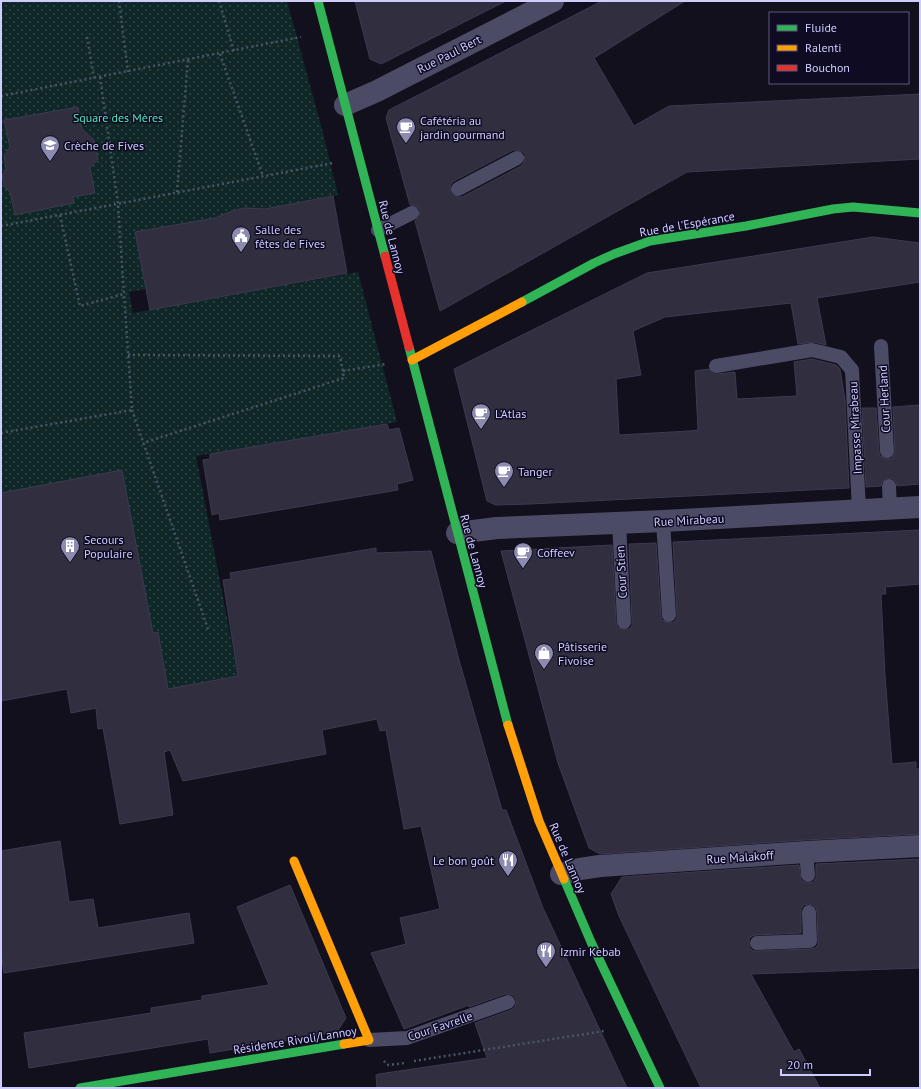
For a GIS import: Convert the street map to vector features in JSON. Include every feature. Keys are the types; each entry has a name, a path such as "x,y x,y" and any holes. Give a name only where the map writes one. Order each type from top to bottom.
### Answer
{"street":[{"name":"Rue de Lannoy","path":"318,1 360,157 457,533 518,759 539,821 561,874 630,1027 660,1088"},
{"name":"Rue Paul Bert","path":"345,105 553,1"},
{"name":"Rue de l'Espérance","path":"412,360 594,263 639,245 833,209 853,207 920,213"},
{"name":"Rue Mirabeau","path":"457,533 497,528 663,521 920,507"},
{"name":"Rue Malakoff","path":"561,874 600,866 920,846"},
{"name":"Résidence Rivoli/Lannoy","path":"80,1088 369,1040 294,861"}],"lane":[{"path":"458,189 517,158"},
{"path":"378,230 412,213"},
{"name":"Cour Herland","path":"881,346 887,451"},
{"name":"Impasse Mirabeau","path":"716,366 812,350 841,357 852,370 859,510"},
{"path":"889,486 890,509"},
{"path":"663,521 669,615"},
{"name":"Cour Stien","path":"619,523 624,622"},
{"path":"806,852 808,875"},
{"path":"758,943 810,941 809,912"},
{"name":"Cour Favrelle","path":"369,1040 407,1038 508,1002"}],"path":[{"path":"119,1 128,72"},
{"path":"219,1 234,52"},
{"path":"1,96 234,52 326,32"},
{"path":"87,37 94,78"},
{"path":"220,54 263,176"},
{"path":"177,192 188,60"},
{"path":"100,77 118,204 132,410 209,632"},
{"path":"1,226 360,157"},
{"path":"60,215 80,306 124,294"},
{"path":"128,355 340,356 343,372 344,378 143,443"},
{"path":"343,372 412,360"},
{"path":"1,433 132,410"},
{"path":"369,1040 387,1065 630,1027"}],"green space":[{"name":"Square des Mères","path":"1,1 287,1 322,129 338,195 265,209 244,208 215,218 135,232 146,289 129,292 133,313 358,272 397,422 196,456 238,676 168,689 153,633 1,493"}],"building":[{"path":"355,1 506,1 381,64 370,59"},
{"path":"602,1 685,1 594,58 634,126 669,106 920,94 920,159 687,172 440,311 415,221 419,217 420,210 416,206 410,205 386,118 389,110","holes":["513,150 517,150 525,154 524,162 521,166 462,197 457,197 451,193 450,188 454,181"]},
{"name":"Crèche de Fives","path":"78,107 82,129 94,140 98,159 90,168 95,193 73,197 74,203 15,215 10,192 4,186 2,176 6,169 4,156 10,147 4,120"},
{"name":"Salle des fêtes de Fives","path":"333,196 347,273 150,310 135,232 215,218 244,208 265,209"},
{"path":"873,237 920,243 920,282 817,298 826,345 814,342 798,344 791,303 665,317 633,331 641,375 616,379 619,435 689,431 698,430 695,371 709,369 713,374 735,372 737,399 797,396 794,362 812,359 836,365 840,369 845,400 849,488 530,504 496,505 487,501 454,369 647,273"},
{"path":"920,405 920,484 897,486 893,479 888,478 882,482 881,486 866,487 862,408 876,408 879,452 880,456 887,459 892,458 895,451 893,407"},
{"path":"387,424 389,430 399,428 413,480 397,484 398,490 220,520 219,513 212,515 203,460 210,459 210,454"},
{"path":"122,470 153,633 158,632 168,689 238,676 223,580 231,579 230,573 376,548 376,553 431,551 459,660 502,810 506,810 543,908 627,1088 377,1088 376,1075 379,1074 487,1058 475,1023 511,1010 515,1007 516,999 513,995 505,994 469,1007 469,1005 404,1029 371,953 406,944 400,918 440,909 421,826 404,829 386,730 380,731 377,719 322,730 326,754 183,781 170,750 164,752 173,815 120,824 103,728 98,729 96,708 71,713 67,689 1,701 1,493"},
{"path":"920,530 920,584 885,587 886,594 881,594 885,676 892,764 916,762 916,769 920,769 920,834 600,854 589,848 558,763 501,551 612,545 616,622 617,627 624,630 629,629 632,626 629,544 656,543 661,616 662,620 669,623 674,622 677,618 673,542"},
{"path":"60,841 69,902 93,899 98,928 189,913 194,943 4,973 1,952 1,851"},
{"path":"920,859 920,968 751,974 794,1052 799,1049 820,1088 701,1088 619,916 611,894 622,877 799,865 801,880 808,883 813,882 816,878 816,864","holes":["804,905 813,905 817,912 818,945 815,948 757,951 753,951 750,948 749,939 752,936 801,933 801,908"]},
{"path":"290,885 346,1018 337,1032 210,1053 208,1039 29,1068 24,1033 151,1013 151,1008 202,1000 202,996 269,985 237,907"}],"traffic: fast":[{"path":"318,1 385,256"},
{"path":"522,302 594,263 650,241 746,226 833,209 853,207 920,213"},
{"path":"409,347 508,725"},
{"path":"564,879 591,942 660,1088"},
{"path":"80,1088 344,1044"}],"traffic: slow":[{"path":"412,360 522,302"},
{"path":"508,725 539,821 564,879"},
{"path":"294,861 369,1040 344,1044"}],"traffic: jam":[{"path":"385,256 409,347"}],"place":[{"name":"Cafétéria au jardin gourmand","path":"406,144"},
{"name":"Crèche de Fives","path":"50,162"},
{"name":"Salle des fêtes de Fives","path":"241,253"},
{"name":"L'Atlas","path":"481,430"},
{"name":"Tanger","path":"504,488"},
{"name":"Secours Populaire","path":"70,563"},
{"name":"Coffeev","path":"523,569"},
{"name":"Pâtisserie Fivoise","path":"544,670"},
{"name":"Le bon goût","path":"508,877"},
{"name":"Izmir Kebab","path":"546,968"}]}
